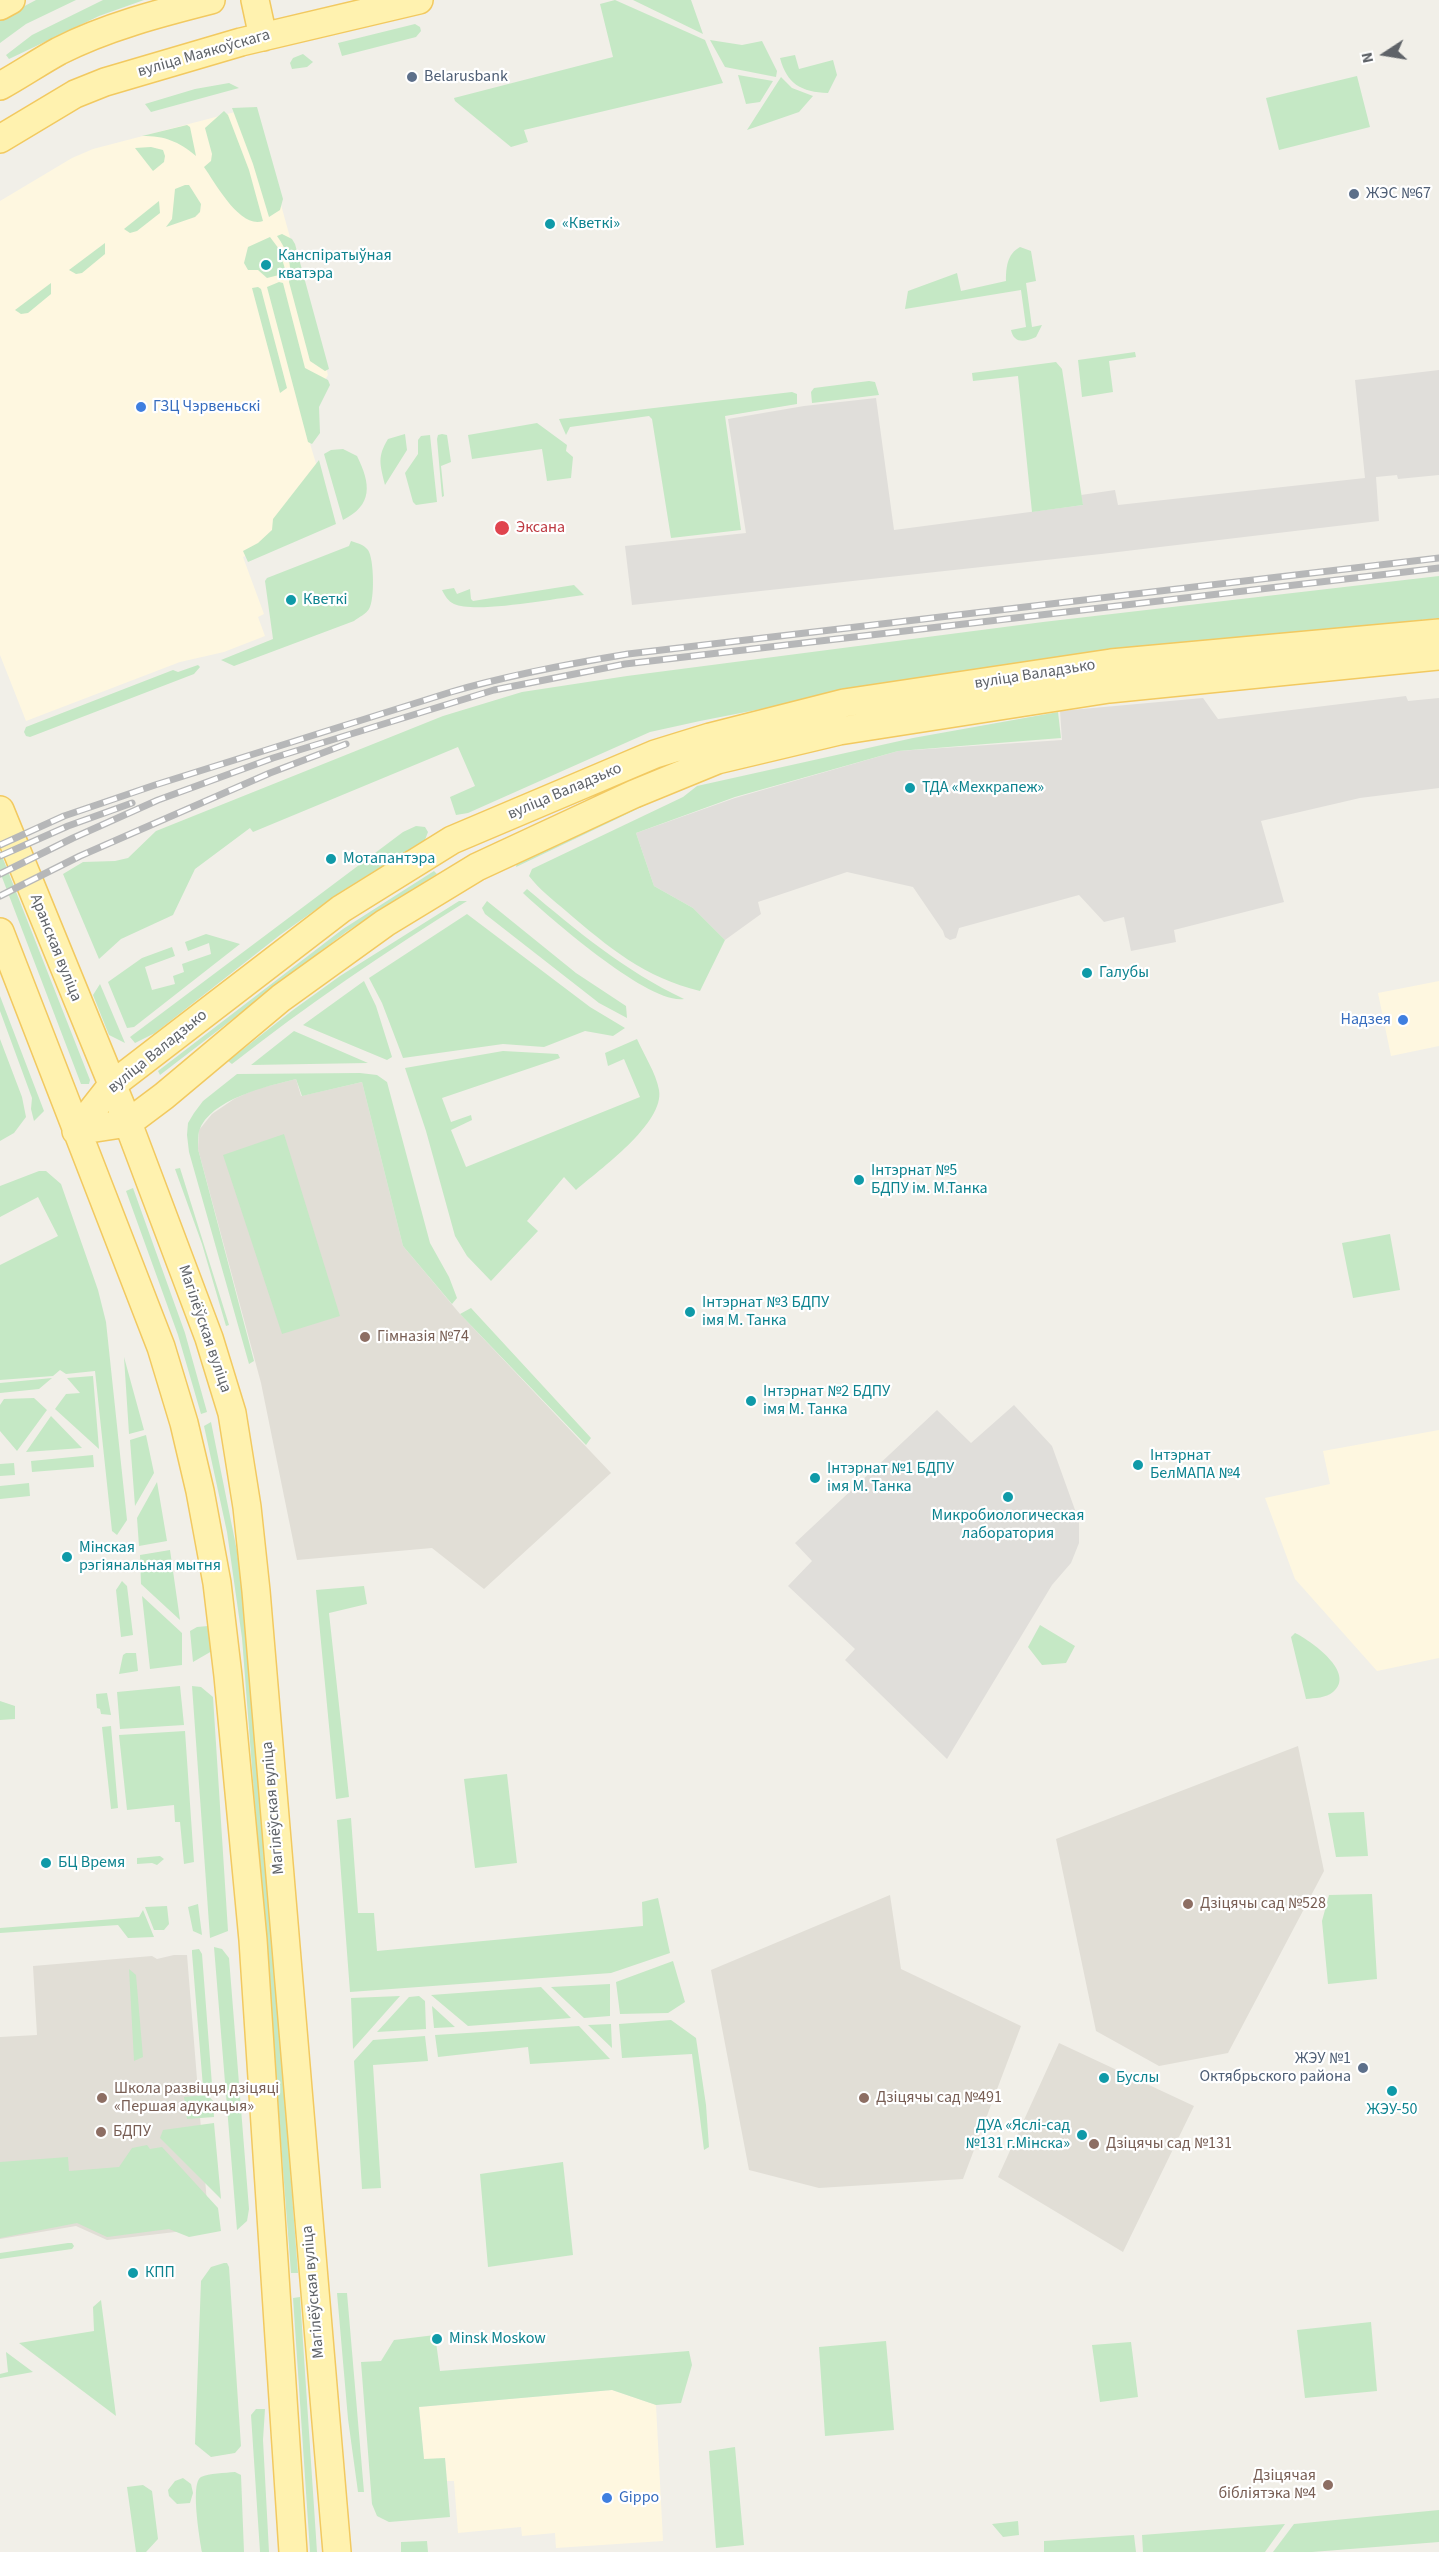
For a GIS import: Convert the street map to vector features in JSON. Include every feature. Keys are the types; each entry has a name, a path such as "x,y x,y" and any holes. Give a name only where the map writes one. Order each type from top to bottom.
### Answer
{"main road":[{"path":"0,6 11,0"},
{"path":"255,0 263,37"},
{"name":"вуліца Маякоўскага","path":"0,139 75,94 105,82 263,37 419,0"},
{"path":"0,86 59,51 91,37 202,1"},
{"name":"вуліца Валадзько","path":"76,1131 112,1085 341,909 453,840 655,754 710,737 844,703 1111,663 1439,633"},
{"name":"вуліца Валадзько","path":"76,1131 128,1123 164,1096 281,998 385,923 477,867 634,794 717,760 839,732 1109,689 1439,656"},
{"name":"Аранская вуліца","path":"0,810 112,1085"},
{"path":"0,932 76,1131"},
{"name":"Магілёўская вуліца","path":"112,1085 209,1338 232,1413 247,1507 265,1689 337,2552"},
{"name":"Магілёўская вуліца","path":"76,1131 137,1281 161,1347 184,1423 200,1491 217,1583 240,1789 252,1928 293,2552"}],"shaded area":[{"path":"254,107 328,375 306,410 308,437 334,523 243,557 264,614 258,617 265,636 224,652 180,662 26,721 0,655 0,201 72,158 93,149"},
{"path":"1439,370 1439,475 1398,479 1397,475 1376,477 1379,521 632,605 625,546 746,533 728,419 804,406 876,398 894,530 1083,505 1081,495 1115,490 1118,505 1365,478 1355,380"},
{"path":"1406,696 1408,701 1439,698 1439,788 1360,798 1261,821 1284,902 1174,930 1176,942 1131,951 1124,917 1104,922 1079,895 959,928 956,938 950,940 945,937 913,887 847,872 758,902 761,914 725,940 693,908 654,886 636,833 735,798 898,751 1062,740 1060,711 1203,698 1218,719"},
{"path":"1439,981 1439,1046 1391,1056 1378,993"},
{"name":"Гімназія №74","path":"296,1079 301,1096 362,1082 403,1246 460,1314 611,1473 484,1589 432,1548 297,1560 261,1383 198,1149 199,1130 212,1114 234,1099 256,1089"},
{"path":"1014,1405 1052,1446 1079,1521 1079,1543 1071,1563 1052,1585 947,1759 845,1660 855,1649 788,1586 812,1561 795,1543 937,1410 971,1443"},
{"path":"1439,1430 1439,1658 1377,1671 1295,1579 1265,1498 1330,1484 1323,1451"},
{"name":"Дзіцячы сад №528","path":"1298,1746 1324,1871 1228,2053 1159,2066 1096,2031 1056,1839"},
{"name":"Дзіцячы сад №491","path":"890,1895 901,1969 1021,2026 963,2179 819,2188 749,2170 711,1970"},
{"name":"БДПУ","path":"187,1955 209,2228 107,2240 76,2226 0,2239 0,2037 37,2035 33,1966 152,1956 157,1959"},
{"name":"Дзіцячы сад №131","path":"1059,2043 1194,2106 1123,2252 998,2177"},
{"path":"612,2390 656,2405 663,2541 556,2548 555,2533 522,2536 521,2527 458,2533 454,2481 447,2481 445,2458 424,2460 419,2407"}],"green space":[{"path":"36,0 76,0 26,24 0,43 0,19"},
{"path":"103,0 144,0 99,16 9,59 6,55 32,35"},
{"path":"615,0 705,40 723,83 524,130 528,142 511,147 455,101 454,98 613,57 600,4"},
{"path":"633,0 691,0 703,34"},
{"path":"415,24 420,27 421,31 416,37 342,56 338,43"},
{"path":"710,40 742,45 762,41 777,71 776,77 725,67"},
{"path":"303,54 313,62 307,67 292,69 290,63 293,58"},
{"path":"795,55 799,69 833,60 837,75 828,93 810,91 796,85 791,80 780,58"},
{"path":"738,75 773,81 760,102 746,104"},
{"path":"1357,76 1370,127 1279,150 1266,98"},
{"path":"781,77 792,88 813,96 799,112 747,130"},
{"path":"229,83 239,88 151,112 145,104 195,89"},
{"path":"257,107 283,199 280,210 269,217 253,164 232,108"},
{"path":"224,111 228,115 249,170 263,221 254,222 237,212 204,167 211,161 212,154 205,128"},
{"path":"187,125 190,127 196,156 171,140 142,136"},
{"path":"151,147 163,150 165,156 164,162 153,171 135,148"},
{"path":"189,185 201,204 200,212 195,217 166,227 172,219 175,189"},
{"path":"159,201 160,213 137,231 130,233 124,229"},
{"path":"282,234 292,239 295,244 329,369 325,371 310,361 289,282 288,258 277,236"},
{"path":"270,237 279,249 285,269 279,275 267,278 258,270 248,270 244,263 248,247"},
{"path":"105,243 105,254 82,273 76,274 69,270"},
{"path":"1020,247 1031,251 1036,281 1026,283 1032,327 1042,325 1036,337 1020,341 1012,335 1011,330 1026,327 1021,290 905,309 908,291 957,273 961,291 1006,281 1010,257"},
{"path":"279,282 283,283 305,368 328,380 330,385 319,407 320,433 312,444 308,442 267,287"},
{"path":"51,283 51,294 28,313 21,314 15,310"},
{"path":"252,288 261,289 287,388 280,393"},
{"path":"1135,352 1136,357 1109,361 1113,392 1082,397 1078,360"},
{"path":"1056,362 1062,369 1083,505 1032,512 1018,376 973,381 972,373"},
{"path":"875,382 879,395 812,403 811,392 814,388"},
{"path":"792,392 797,394 797,404 725,416 741,530 671,538 652,419 649,416 570,427 566,435 559,419"},
{"path":"537,423 567,445 566,451 573,457 571,478 547,481 542,449 472,459 468,435"},
{"path":"405,434 407,450 385,485 381,466 382,451 388,439"},
{"path":"430,435 437,502 416,505 413,502 405,473 418,454 418,440 421,436"},
{"path":"438,435 447,435 451,462 441,466 444,496 442,497 437,439"},
{"path":"343,449 357,456 367,485 360,508 343,520 324,454 331,450"},
{"path":"319,460 336,524 248,562 243,551 258,543 272,530 273,519"},
{"path":"351,541 366,548 372,561 372,597 366,612 354,621 234,666 221,660 273,639 265,581 267,578 349,546"},
{"path":"1439,576 1439,618 1050,662 843,693 700,721 650,732 468,813 456,815 450,797 475,786 458,747 253,832 250,828 195,869 173,915 121,939 99,959 63,874 83,862 115,861 128,858 156,831 443,716 522,692 627,676 1043,622"},
{"path":"574,585 584,595 480,607 454,604 442,590 454,588 457,594 470,589 473,601"},
{"path":"198,665 200,667 194,674 30,737 24,732 26,727 173,670 178,672"},
{"path":"1058,712 1061,738 898,751 735,797 636,833 654,886 693,908 725,940 700,991 662,978 628,960 546,894 529,876 532,869 683,797 697,786 913,738"},
{"path":"673,792 516,867 518,858"},
{"path":"416,826 425,827 428,832 425,840 342,891 280,935 155,1033 135,1043 130,1037 403,832"},
{"path":"0,851 90,1080 89,1084 81,1084 0,872"},
{"path":"434,871 437,874 346,932 160,1075 158,1071 343,929"},
{"path":"527,889 583,935 622,963 684,999 668,997 648,988 600,958 523,893"},
{"path":"459,901 467,901 347,979 232,1064 228,1061 340,976"},
{"path":"487,901 576,973 626,1006 627,1018 599,1003 485,914 482,908"},
{"path":"467,914 590,1007 625,1028 613,1036 585,1031 544,1047 503,1044 403,1058 382,1003 369,978"},
{"path":"206,934 240,944 134,1027 127,1028 108,982 142,958 172,947 175,956 145,967 152,990 175,984 173,976 184,972 182,964 211,954 209,943 188,951 185,942"},
{"path":"364,981 376,1006 392,1057 387,1060 303,1025"},
{"path":"100,984 125,1043 109,1035 93,995"},
{"path":"0,996 44,1111 34,1121 31,1109 32,1098 0,1011"},
{"path":"294,1031 368,1063 251,1065"},
{"path":"0,1039 22,1097 26,1117 14,1133 0,1141"},
{"path":"637,1039 653,1071 659,1090 658,1103 652,1117 628,1145 576,1190 564,1177 527,1221 538,1231 491,1281 467,1256 455,1236 426,1131 405,1068 503,1051 558,1054 560,1058 442,1098 451,1122 471,1115 472,1120 451,1130 466,1167 640,1097 624,1059 608,1066 605,1053"},
{"path":"360,1073 377,1075 387,1082 430,1243 449,1277 457,1298 452,1304 403,1246 362,1082 302,1096 296,1079 256,1090 227,1102 215,1110 205,1120 199,1131 198,1142 254,1361 249,1364 189,1152 188,1123 203,1101 237,1074"},
{"path":"284,1134 340,1316 282,1334 223,1155"},
{"path":"180,1168 229,1325 226,1326 202,1244 175,1169"},
{"path":"39,1171 46,1171 61,1184 98,1290 106,1322 127,1520 117,1535 112,1531 95,1371 66,1374 60,1370 53,1376 0,1380 0,1265 58,1236 38,1197 0,1217 0,1186"},
{"path":"133,1188 185,1333 207,1412 201,1414 178,1335 126,1191"},
{"path":"1390,1234 1400,1290 1353,1298 1342,1243"},
{"path":"471,1308 591,1438 586,1445 460,1314"},
{"path":"124,1357 144,1430 129,1434"},
{"path":"93,1376 99,1449 55,1409 66,1394 80,1393 67,1378"},
{"path":"52,1378 39,1389 0,1393 0,1383"},
{"path":"34,1398 47,1410 17,1451 0,1431 0,1405 4,1399"},
{"path":"51,1416 82,1448 26,1452"},
{"path":"211,1422 237,1551 252,1669 298,2273 291,2273 242,1638 227,1532 204,1426"},
{"path":"146,1435 154,1473 135,1506 130,1440"},
{"path":"93,1455 94,1467 32,1472 31,1461"},
{"path":"14,1463 15,1475 0,1476 0,1464"},
{"path":"157,1482 167,1541 139,1546 137,1518"},
{"path":"29,1483 30,1496 0,1499 0,1486"},
{"path":"170,1550 180,1620 141,1584 140,1555"},
{"path":"122,1581 127,1586 133,1635 121,1637 116,1590"},
{"path":"364,1586 367,1604 329,1613 349,1797 336,1799 316,1590"},
{"path":"142,1596 182,1633 182,1665 150,1669"},
{"path":"1040,1625 1075,1646 1066,1663 1042,1665 1028,1647"},
{"path":"208,1626 212,1651 193,1662 190,1631 197,1627"},
{"path":"1295,1633 1311,1642 1329,1658 1335,1667 1339,1676 1339,1684 1330,1694 1306,1699 1291,1637"},
{"path":"136,1653 138,1671 119,1674 123,1655"},
{"path":"180,1686 184,1725 120,1729 117,1692"},
{"path":"192,1686 201,1687 213,1697 228,1931 210,1938"},
{"path":"107,1693 111,1715 101,1714 100,1709 97,1708 96,1694"},
{"path":"0,1701 15,1706 15,1719 0,1720"},
{"path":"111,1726 118,1808 111,1809 102,1727"},
{"path":"185,1731 194,1862 184,1864 180,1822 175,1822 174,1805 127,1810 119,1735"},
{"path":"507,1774 517,1863 475,1868 464,1779"},
{"path":"1364,1812 1368,1856 1336,1857 1328,1813"},
{"path":"351,1818 358,1913 374,1913 377,1951 643,1926 642,1902 658,1898 670,1953 611,1973 350,1992 337,1820"},
{"path":"160,1856 164,1859 157,1865 137,1864 137,1858"},
{"path":"1372,1894 1377,1979 1328,1984 1322,1921 1329,1895"},
{"path":"198,1904 202,1935 193,1931 188,1907"},
{"path":"167,1906 169,1924 164,1930 154,1930 145,1907"},
{"path":"143,1910 154,1937 128,1938 118,1925 0,1933 0,1928 139,1917"},
{"path":"214,1947 222,1949 229,1958 249,2209 247,2221 237,2230"},
{"path":"199,1949 202,1954 211,2087 203,2087 192,1953 192,1950"},
{"path":"673,1961 685,2002 668,2013 620,2014 616,1982"},
{"path":"129,1969 136,1975 143,2057 134,2061"},
{"path":"610,1984 610,2016 584,2018 551,1987"},
{"path":"541,1987 571,2018 468,2026 431,1995"},
{"path":"400,1996 353,2049 351,1998"},
{"path":"419,1996 425,2001 426,2029 377,2032 409,1997"},
{"path":"432,2006 455,2027 434,2028"},
{"path":"671,2020 696,2038 706,2105 709,2147 704,2150 692,2054 622,2058 619,2024"},
{"path":"611,2024 612,2048 588,2025"},
{"path":"579,2026 610,2059 530,2064 528,2047 438,2057 435,2035"},
{"path":"425,2036 428,2061 373,2065 381,2188 362,2189 354,2061 373,2040"},
{"path":"208,2095 213,2101 214,2117 187,2119 184,2097"},
{"path":"214,2123 221,2199 160,2138 163,2130"},
{"path":"147,2145 150,2149 162,2147 218,2208 221,2231 189,2237 169,2229 107,2237 77,2223 0,2238 0,2162 68,2157 69,2171 119,2167 132,2148"},
{"path":"563,2162 573,2255 488,2267 480,2174"},
{"path":"68,2243 74,2246 72,2249 0,2259 0,2253"},
{"path":"227,2263 229,2267 241,2446 235,2453 211,2457 195,2444 201,2281 211,2267"},
{"path":"337,2293 347,2293 364,2492 358,2492 348,2419"},
{"path":"300,2297 317,2552 310,2552 293,2298"},
{"path":"101,2300 116,2416 19,2343 94,2331 93,2307"},
{"path":"1371,2322 1377,2391 1305,2398 1297,2330"},
{"path":"435,2335 440,2371 689,2351 692,2365 681,2403 656,2405 612,2390 419,2407 424,2459 445,2458 450,2517 389,2522 377,2516 372,2504 361,2362 381,2361 394,2340"},
{"path":"886,2341 894,2430 825,2436 819,2347"},
{"path":"1131,2342 1138,2397 1100,2402 1092,2345"},
{"path":"6,2352 33,2372 0,2378 0,2374 8,2372"},
{"path":"256,2409 265,2409 263,2440 269,2552 260,2552 251,2415"},
{"path":"735,2447 744,2545 716,2548 709,2451"},
{"path":"235,2472 241,2475 244,2552 202,2552 196,2500 198,2481 201,2477 208,2475"},
{"path":"183,2478 191,2484 193,2493 190,2503 177,2504 169,2496 168,2490 175,2481"},
{"path":"143,2485 152,2491 158,2539 146,2552 136,2552 127,2487"},
{"path":"1439,2510 1439,2542 1312,2552 1273,2552 1294,2524"},
{"path":"1018,2521 1019,2535 1003,2537 992,2524"},
{"path":"1285,2524 1265,2552 1143,2552 1142,2535"},
{"path":"1134,2535 1136,2552 1044,2552 1044,2541"},
{"path":"427,2541 428,2552 401,2552 401,2542"}],"railway":[{"path":"0,845 64,816 155,785 451,692 561,666 628,654 1439,558"},
{"path":"0,874 158,800 273,758 494,690 625,664 1439,568"},
{"path":"0,896 80,856 270,773 346,744"},
{"path":"0,856 68,826 132,803"}],"place":[{"name":"Belarusbank","path":"412,77"},
{"name":"ЖЭС №67","path":"1354,194"},
{"name":"«Кветкі»","path":"550,224"},
{"name":"Канспіратыўная кватэра","path":"266,265"},
{"name":"ГЗЦ Чэрвеньскі","path":"141,407"},
{"name":"Эксана","path":"502,528"},
{"name":"Кветкі","path":"291,600"},
{"name":"ТДА «Мехкрапеж»","path":"910,788"},
{"name":"Мотапантэра","path":"331,859"},
{"name":"Галубы","path":"1087,973"},
{"name":"Надзея","path":"1403,1020"},
{"name":"Інтэрнат №5 БДПУ ім. М.Танка","path":"859,1180"},
{"name":"Інтэрнат №3 БДПУ імя М. Танка","path":"690,1312"},
{"name":"Гімназія №74","path":"365,1337"},
{"name":"Інтэрнат №2 БДПУ імя М. Танка","path":"751,1401"},
{"name":"Інтэрнат БелМАПА №4","path":"1138,1465"},
{"name":"Інтэрнат №1 БДПУ імя М. Танка","path":"815,1478"},
{"name":"Микробиологическая лаборатория","path":"1008,1497"},
{"name":"Мінская рэгіянальная мытня","path":"67,1557"},
{"name":"БЦ Время","path":"46,1863"},
{"name":"Дзіцячы сад №528","path":"1188,1904"},
{"name":"ЖЭУ №1 Октябрьского района","path":"1363,2068"},
{"name":"Буслы","path":"1104,2078"},
{"name":"ЖЭУ-50","path":"1392,2091"},
{"name":"Школа развіцця дзіцяці «Першая адукацыя»","path":"102,2098"},
{"name":"Дзіцячы сад №491","path":"864,2098"},
{"name":"БДПУ","path":"101,2132"},
{"name":"ДУА «Яслі-сад №131 г.Мінска»","path":"1082,2135"},
{"name":"Дзіцячы сад №131","path":"1094,2144"},
{"name":"КПП","path":"133,2273"},
{"name":"Minsk Moskow","path":"437,2339"},
{"name":"Дзіцячая бібліятэка №4","path":"1328,2485"},
{"name":"Gippo","path":"607,2498"}]}
